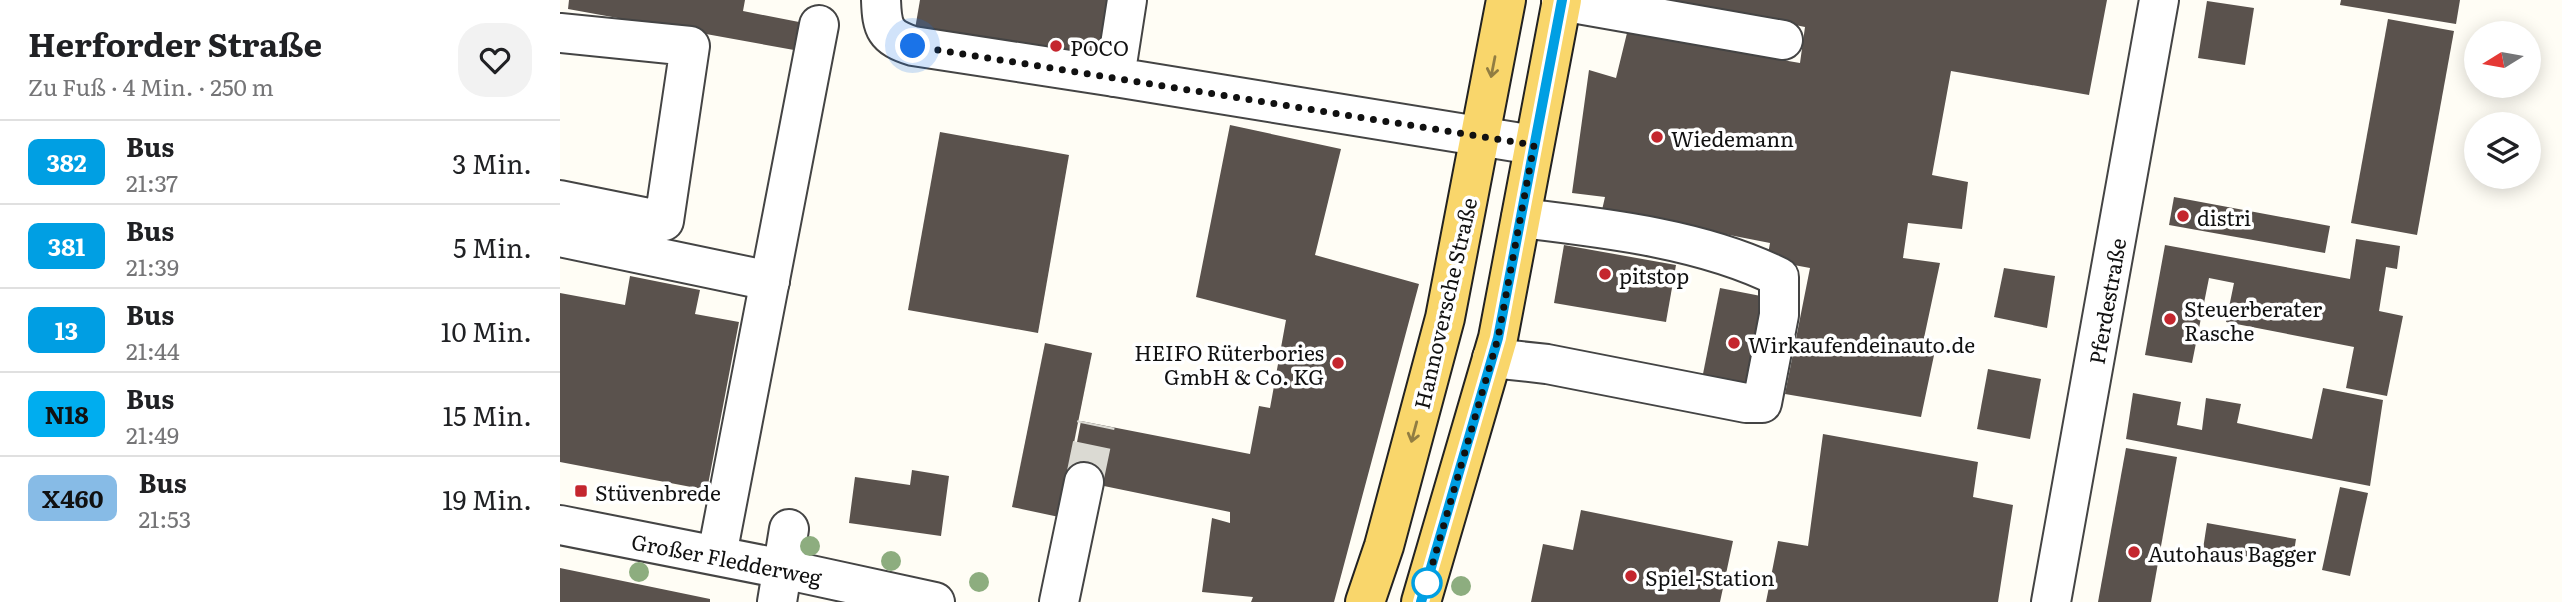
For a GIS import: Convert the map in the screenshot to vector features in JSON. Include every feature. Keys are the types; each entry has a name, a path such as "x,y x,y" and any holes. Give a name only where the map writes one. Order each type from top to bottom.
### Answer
{"main road":[{"name":"Hannoversche Straße","path":"1365,602 1384,546 1445,318 1506,0"},
{"path":"1421,602 1492,358 1562,1"}],"street":[{"path":"881,0 881,19 887,33 898,41 913,46 1534,145"},
{"path":"1115,77 1127,0"},
{"name":"Pferdestraße","path":"2051,602 2158,0"},
{"path":"1562,1 1783,40"},
{"path":"717,555 819,25"},
{"path":"560,33 690,46 664,221 560,200"},
{"path":"1492,358 1547,364 1745,403 1762,403 1779,315 1779,277 1746,261 1620,230 1521,218"},
{"path":"560,237 771,281"},
{"path":"1059,602 1084,482"},
{"name":"Großer Fledderweg","path":"560,525 717,555 780,585 935,602"},
{"path":"780,585 789,529"}],"building":[{"path":"569,0 745,0 743,11 799,22 794,50 568,9"},
{"name":"POCO","path":"920,0 1112,0 1101,63 915,29"},
{"path":"1673,0 2107,0 2089,95 1951,71 1932,175 1968,182 1962,229 1908,223 1903,258 1940,263 1924,338 1937,341 1921,417 1785,394 1810,268 1767,260 1770,243 1602,210 1605,197 1572,193 1589,70 1616,78 1627,33 1800,63 1805,27"},
{"path":"2341,0 2460,0 2456,24 2340,5"},
{"path":"2207,1 2254,8 2245,65 2198,58"},
{"path":"2388,19 2454,31 2417,235 2351,223"},
{"name":"HEIFO Rüterbories GmbH & Co. KG","path":"1230,125 1341,149 1315,255 1419,284 1334,602 1251,602 1253,597 1202,592 1212,518 1230,523 1230,512 1070,479 1081,421 1250,454 1259,406 1270,408 1286,320 1196,297"},
{"path":"940,132 1069,155 1038,333 908,310"},
{"path":"2174,197 2330,226 2325,253 2169,225"},
{"path":"2356,239 2400,246 2397,269 2386,267 2379,311 2403,316 2387,396 2346,388 2354,347 2226,322 2234,283 2209,278 2192,363 2145,355 2165,245 2350,279"},
{"path":"1564,245 1676,265 1666,322 1554,303"},
{"path":"2004,268 2055,276 2047,328 1994,317"},
{"path":"630,276 700,290 695,314 739,322 707,490 560,462 560,293 625,305"},
{"path":"1720,288 1771,298 1753,389 1702,379"},
{"path":"1045,343 1092,353 1059,517 1012,507"},
{"path":"1988,369 2041,379 2030,439 1977,429"},
{"path":"2323,388 2383,400 2370,486 2126,439 2133,393 2181,402 2177,425 2202,430 2206,398 2241,404 2237,423 2312,439"},
{"path":"1823,434 1978,462 1973,497 2013,505 1998,602 1766,602 1778,541 1808,546"},
{"name":"Autohaus Bagger","path":"2126,448 2177,457 2151,602 2098,602"},
{"path":"912,470 949,476 941,536 849,523 855,477 910,485"},
{"path":"2340,487 2368,493 2350,576 2322,570"},
{"name":"Spiel-Station","path":"1581,510 1733,541 1720,602 1531,602 1543,544 1573,550"},
{"path":"2207,523 2296,539 2292,564 2203,549"},
{"path":"560,568 710,599 710,602 560,602"}],"tunnel":[{"path":"1084,482 1096,424"}],"bus line":[{"name":"382","path":"1421,602 1498,338 1562,0"}],"place":[{"name":"POCO","path":"1056,46"},
{"name":"Wiedemann","path":"1657,137"},
{"name":"distri","path":"2183,216"},
{"name":"pitstop","path":"1605,274"},
{"name":"Steuerberater Rasche","path":"2170,319"},
{"name":"Wirkaufendeinauto.de","path":"1734,343"},
{"name":"HEIFO Rüterbories GmbH & Co. KG","path":"1338,363"},
{"name":"Stüvenbrede","path":"581,491"},
{"name":"Autohaus Bagger","path":"2134,552"},
{"name":"Spiel-Station","path":"1631,576"}],"route":[{"path":"913,46 1534,145 1498,338 1427,583"}]}
